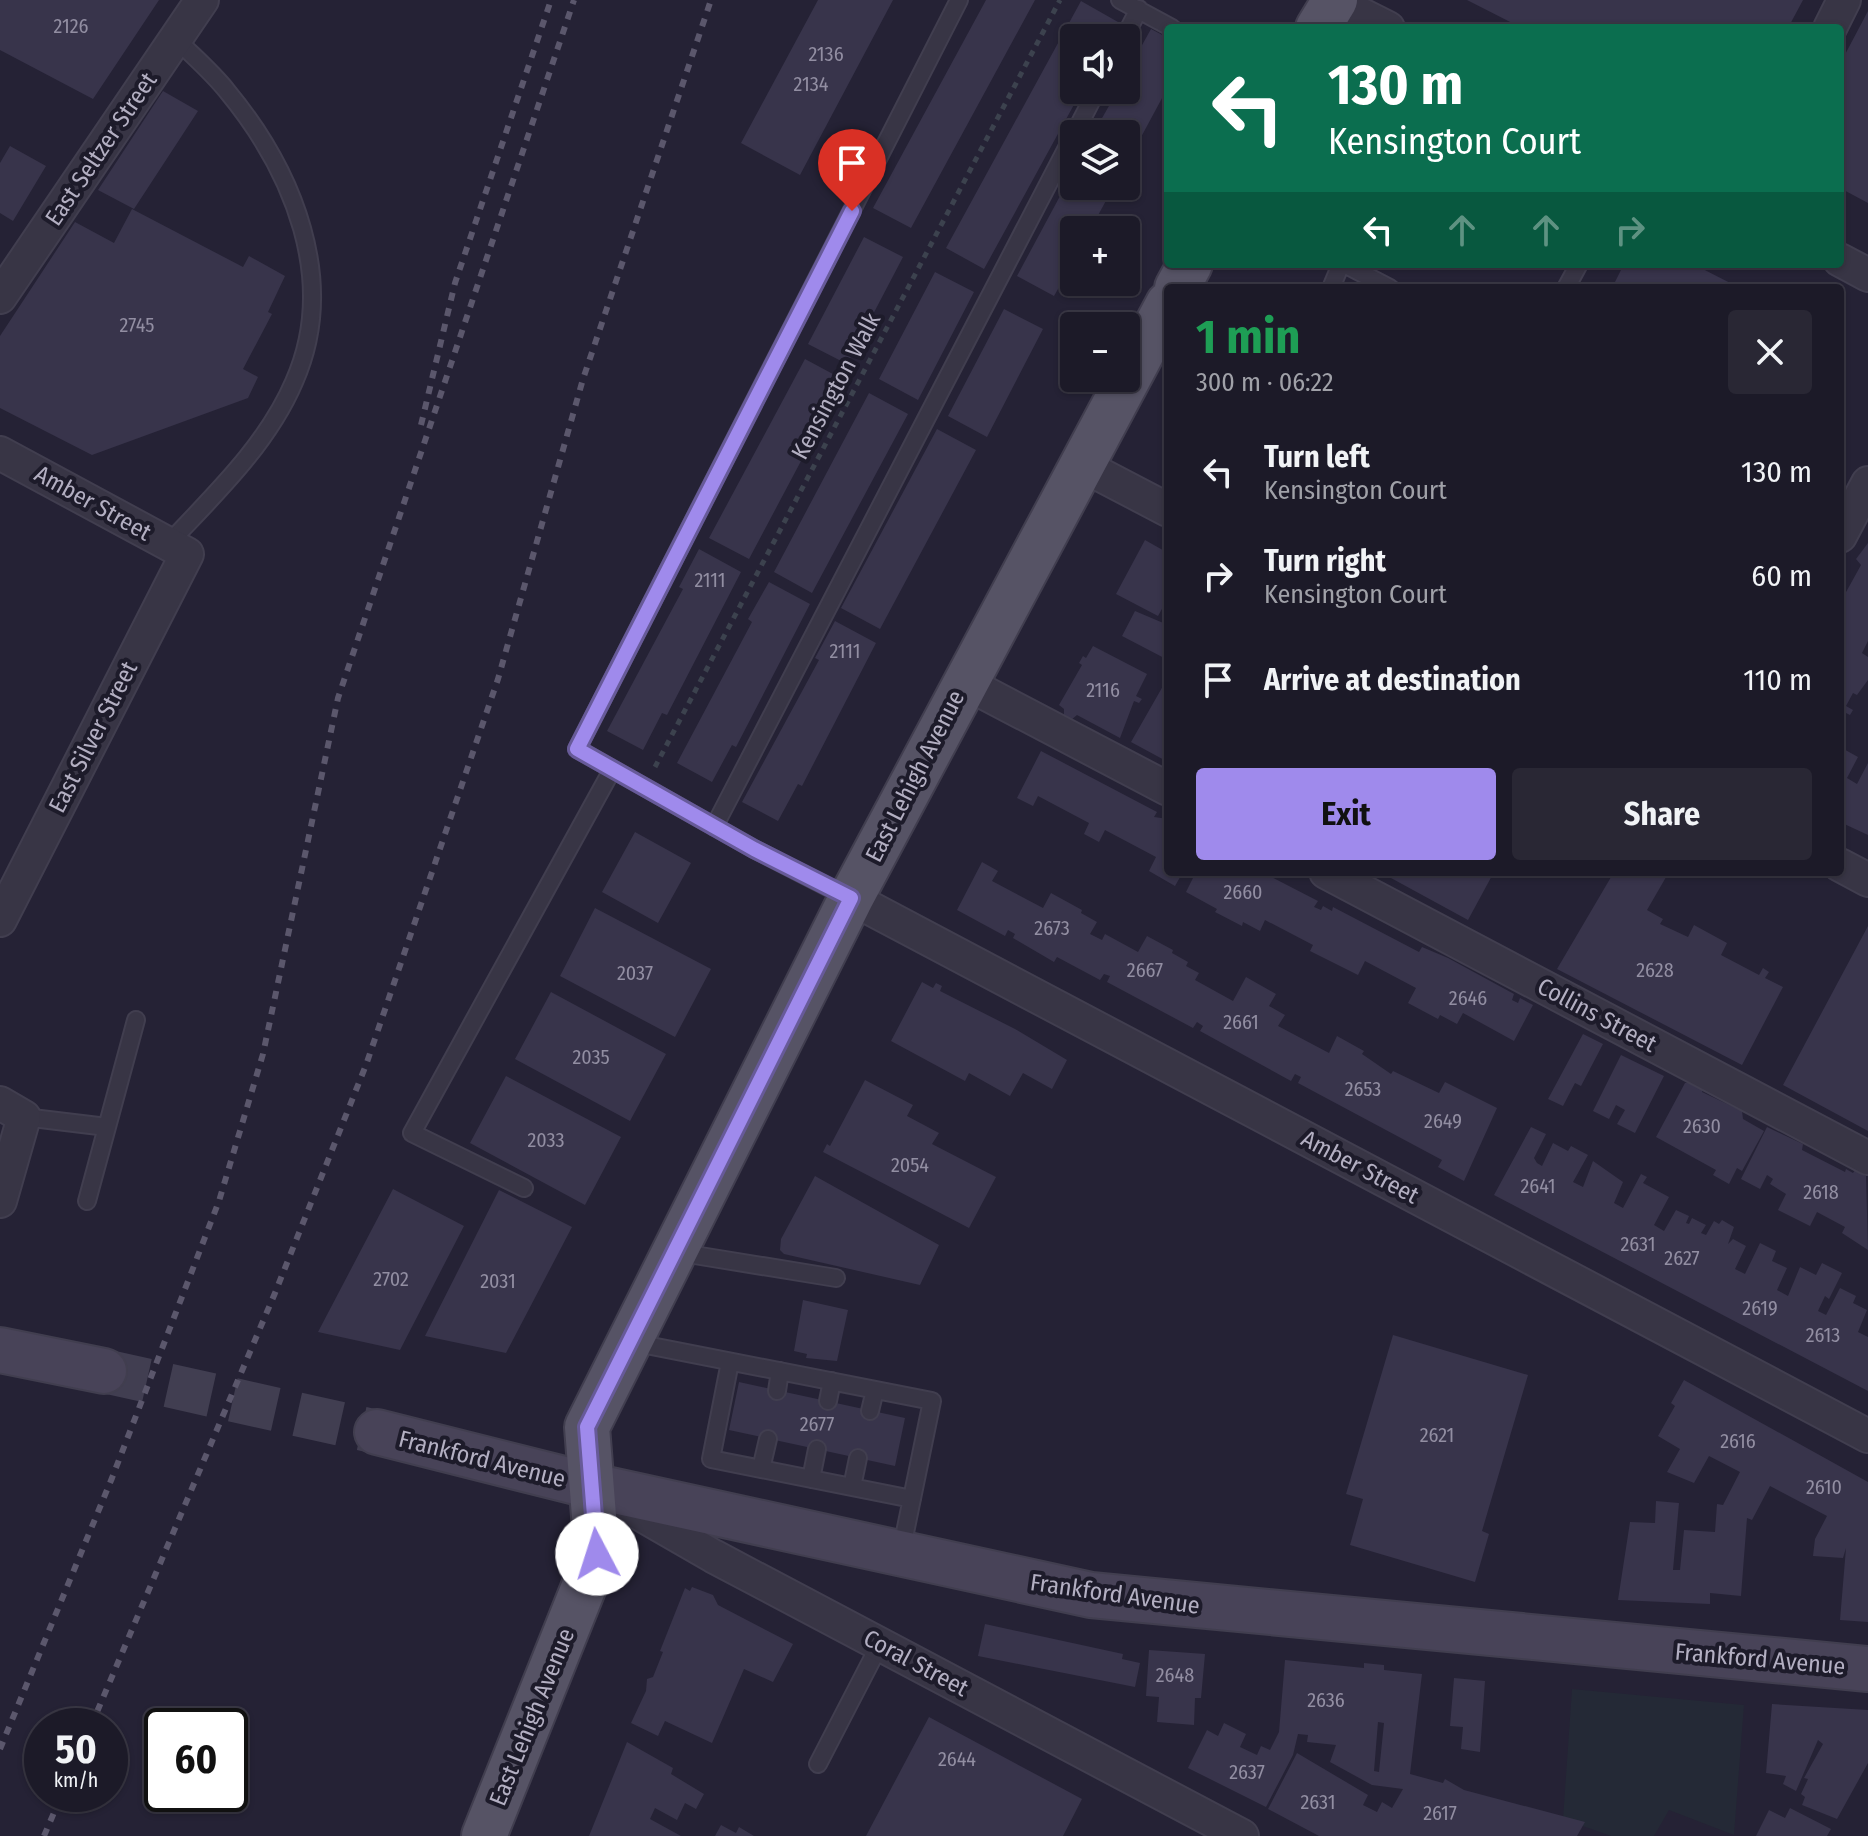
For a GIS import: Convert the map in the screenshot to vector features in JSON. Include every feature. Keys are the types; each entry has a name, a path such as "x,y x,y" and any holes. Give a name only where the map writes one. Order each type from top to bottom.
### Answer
{"main road":[{"path":"1320,24 1335,0"},
{"name":"East Lehigh Avenue","path":"485,1835 597,1554 587,1427 851,898 1164,311"},
{"path":"0,1350 104,1371"},
{"name":"Frankford Avenue","path":"377,1432 592,1486 1091,1595 1868,1669"}],"street":[{"name":"East Seltzer Street","path":"0,297 202,0"},
{"path":"1335,0 1380,24"},
{"path":"1832,24 1844,0"},
{"path":"1844,262 1868,275"},
{"name":"Amber Street","path":"0,453 177,549"},
{"path":"1080,464 1164,508"},
{"path":"1844,528 1868,483"},
{"name":"East Silver Street","path":"0,920 177,549"},
{"path":"964,682 1164,787"},
{"path":"1844,867 1868,880"},
{"name":"Collins Street","path":"1334,876 1868,1158"},
{"name":"Amber Street","path":"851,898 1868,1436"},
{"path":"0,1201 12,1110"},
{"name":"Coral Street","path":"592,1486 713,1556 1242,1836"}],"lane":[{"path":"851,898 643,789 577,749 959,0"},
{"path":"1120,0 1165,24"},
{"path":"1131,24 1139,9"},
{"path":"176,39 225,87 265,143 294,204 311,264 314,320 294,382 264,435 177,549"},
{"path":"714,827 1090,104"},
{"path":"1351,268 1382,284"},
{"path":"524,1188 412,1133 612,770"},
{"path":"87,1201 136,1020"},
{"path":"12,1110 107,1127"},
{"path":"673,1252 836,1278"},
{"path":"629,1342 932,1401 901,1554"},
{"path":"730,1362 711,1459 912,1499"},
{"path":"777,1391 780,1371"},
{"path":"828,1401 832,1381"},
{"path":"870,1411 875,1390"},
{"path":"761,1469 768,1439"},
{"path":"811,1479 817,1449"},
{"path":"852,1487 858,1458"},
{"path":"818,1764 880,1644"}],"path":[{"name":"Kensington Walk","path":"643,789 1060,0"}],"shaded area":[{"path":"1572,1689 1744,1705 1734,1835 1669,1810 1654,1836 1611,1836 1563,1819"}],"building":[{"path":"0,0 159,0 93,99 0,50"},
{"path":"818,0 893,0 800,175 741,143"},
{"path":"986,0 1035,0 911,228 873,208"},
{"path":"1467,0 1803,0 1790,24 1514,24"},
{"path":"1081,1 1118,22 1117,24 1068,24"},
{"path":"1868,11 1868,203 1844,190 1844,56"},
{"path":"1151,29 1164,36 1164,94 1140,139 1140,120 1101,120 1110,104 1140,104 1140,49"},
{"path":"1060,39 1060,104 1074,104 1066,120 1060,120 1060,130 984,269 946,248"},
{"path":"163,91 198,111 134,209 98,190"},
{"path":"10,146 46,166 13,221 0,213 0,163"},
{"path":"1060,196 1060,200 1106,200 1098,216 1060,216 1060,286 1054,296 1017,276"},
{"path":"132,209 243,267 249,256 285,276 268,312 272,314 243,369 258,377 248,398 92,455 0,408 0,336 75,222 114,243"},
{"path":"864,237 903,257 847,364 808,344"},
{"path":"1622,268 1701,268 1732,284 1614,284"},
{"path":"935,272 974,292 918,400 879,379"},
{"path":"1004,309 1043,329 987,437 948,416"},
{"path":"805,359 844,380 749,559 709,538"},
{"path":"869,393 908,414 812,593 774,572"},
{"path":"937,429 976,450 880,629 841,608"},
{"path":"1145,540 1164,551 1164,605 1158,616 1116,594"},
{"path":"1868,543 1868,641 1862,653 1868,657 1868,680 1857,695 1853,693 1846,706 1853,710 1850,715 1844,712 1844,596 1861,565 1856,559"},
{"path":"699,549 741,572 667,715 662,713 643,750 607,731 683,589 679,587"},
{"path":"769,582 810,604 736,747 732,745 712,782 677,763 752,622 748,619"},
{"path":"1135,611 1164,623 1164,658 1122,636"},
{"path":"835,621 876,643 802,786 798,784 778,821 742,802 819,660 815,658"},
{"path":"1093,646 1147,674 1136,696 1142,699 1139,703 1134,701 1120,738 1077,715 1071,720 1064,717 1064,709 1059,705 1082,665 1079,663 1083,656 1086,658"},
{"path":"1163,686 1164,760 1131,742"},
{"path":"1844,749 1858,757 1847,778 1857,784 1868,763 1868,835 1844,824"},
{"path":"1041,751 1157,812 1154,817 1164,818 1164,876 1181,876 1175,886 1149,871 1156,857 1105,830 1099,842 1084,834 1089,823 1038,796 1033,806 1017,798"},
{"path":"635,832 691,863 658,923 602,892"},
{"path":"982,862 998,871 992,881 1043,908 1051,893 1082,910 1081,913 1097,922 1090,934 1102,940 1105,934 1138,952 1147,936 1173,950 1172,953 1188,962 1186,966 1199,973 1195,980 1233,1001 1246,977 1276,994 1269,1006 1285,1015 1278,1026 1329,1053 1337,1036 1364,1051 1362,1054 1391,1074 1393,1071 1439,1093 1445,1082 1497,1108 1464,1181 1438,1167 1442,1160 1298,1083 1301,1077 1295,1074 1291,1081 1200,1031 1203,1026 1197,1022 1193,1028 1107,982 1110,976 1104,974 1100,980 1057,957 1054,962 1013,938 1015,934 1008,930 1005,936 957,910"},
{"path":"1194,876 1270,876 1318,901 1314,907 1321,910 1323,906 1332,911 1333,907 1419,952 1422,947 1448,958 1514,994 1512,1000 1518,1003 1520,998 1533,1005 1514,1041 1463,1013 1457,1024 1440,1015 1438,1019 1408,1003 1416,988 1365,961 1358,975 1310,951 1313,945 1265,920 1260,931 1243,922 1242,926 1186,892"},
{"path":"1387,876 1492,876 1468,920"},
{"path":"1612,876 1667,876 1647,910 1663,919 1660,924 1688,937 1694,925 1727,943 1721,955 1759,975 1763,968 1769,972 1765,978 1783,987 1742,1065 1557,969"},
{"path":"595,908 711,969 675,1037 560,976"},
{"path":"1868,926 1868,1131 1783,1085"},
{"path":"922,982 933,988 936,983 942,986 940,991 1015,1029 1067,1060 1052,1089 1023,1073 1010,1096 969,1073 965,1081 891,1041"},
{"path":"551,992 666,1054 630,1121 515,1059"},
{"path":"1583,1034 1603,1044 1581,1086 1575,1083 1563,1106 1548,1099"},
{"path":"1621,1055 1664,1076 1635,1133 1617,1124 1625,1110 1616,1105 1609,1119 1593,1111"},
{"path":"506,1076 621,1137 585,1205 470,1143"},
{"path":"865,1080 913,1105 907,1116 939,1133 932,1144 996,1177 969,1228 823,1152 827,1144 830,1146"},
{"path":"1690,1082 1703,1089 1702,1092 1742,1111 1743,1119 1764,1131 1742,1171 1737,1168 1729,1184 1713,1175 1716,1170 1656,1137 1685,1083"},
{"path":"1531,1127 1546,1134 1534,1158 1537,1163 1542,1166 1553,1143 1568,1151 1571,1146 1588,1155 1573,1182 1583,1187 1593,1161 1623,1182 1614,1203 1623,1208 1641,1174 1647,1177 1643,1183 1669,1197 1654,1225 1664,1231 1676,1210 1689,1216 1686,1223 1689,1224 1692,1218 1706,1225 1701,1233 1706,1235 1714,1221 1719,1224 1722,1220 1734,1227 1728,1244 1733,1239 1746,1246 1735,1269 1745,1274 1760,1243 1776,1251 1772,1261 1787,1268 1777,1290 1788,1296 1800,1267 1816,1275 1822,1263 1842,1273 1829,1299 1825,1296 1818,1311 1826,1315 1840,1288 1856,1296 1853,1303 1867,1310 1858,1332 1868,1337 1868,1391 1494,1195"},
{"path":"1767,1127 1803,1144 1802,1150 1845,1172 1846,1169 1853,1173 1855,1170 1866,1176 1868,1250 1842,1233 1845,1227 1817,1212 1810,1226 1778,1210 1786,1194 1770,1184 1773,1179 1767,1175 1760,1189 1741,1179"},
{"path":"815,1176 939,1245 920,1285 784,1254 780,1250 781,1239"},
{"path":"393,1189 464,1226 400,1350 318,1332"},
{"path":"499,1190 572,1227 506,1353 425,1336"},
{"path":"803,1300 848,1310 837,1361 806,1358 807,1354 794,1351"},
{"path":"1393,1335 1528,1375 1482,1531 1489,1534 1475,1582 1350,1545 1363,1499 1346,1494"},
{"path":"1684,1380 1868,1482 1868,1622 1840,1620 1846,1548 1843,1558 1813,1556 1815,1539 1827,1516 1770,1486 1752,1520 1747,1518 1741,1596 1710,1593 1710,1604 1618,1600 1630,1522 1655,1523 1656,1501 1679,1503 1673,1570 1680,1570 1684,1530 1715,1532 1717,1504 1723,1505 1740,1472 1709,1456 1694,1483 1667,1472 1680,1449 1658,1436 1675,1406 1671,1403"},
{"path":"739,1382 905,1418 895,1466 729,1430"},
{"path":"692,1587 713,1595 718,1605 793,1644 773,1682 744,1669 712,1743 665,1721 658,1736 631,1723 646,1691 647,1679 653,1677 663,1652 660,1651 685,1588 690,1591"},
{"path":"985,1624 1123,1654 1122,1659 1140,1663 1135,1687 978,1656"},
{"path":"1149,1650 1205,1654 1201,1698 1195,1698 1194,1725 1157,1722 1159,1697 1146,1696"},
{"path":"1285,1660 1364,1668 1364,1663 1384,1665 1384,1670 1422,1674 1410,1774 1443,1783 1445,1779 1464,1790 1585,1822 1577,1836 1319,1836 1268,1809 1297,1753 1368,1795 1363,1805 1377,1812 1382,1802 1392,1808 1403,1789 1372,1785 1330,1762 1336,1745 1307,1742 1308,1735 1298,1734 1293,1755 1266,1807 1188,1768 1207,1730 1218,1736 1224,1723 1246,1734 1240,1747 1257,1755 1261,1746 1270,1750 1279,1732","holes":["1378,1722 1384,1723 1379,1772 1374,1771"]},
{"path":"1454,1678 1485,1681 1480,1752 1461,1749 1463,1727 1450,1726"},
{"path":"1772,1704 1868,1710 1868,1763 1837,1819 1802,1805 1805,1797 1801,1794 1808,1779 1804,1778 1823,1744 1818,1740 1796,1791 1783,1784 1786,1776 1766,1773"},
{"path":"929,1717 1082,1799 1063,1836 866,1836"},
{"path":"627,1742 673,1768 671,1774 704,1794 696,1809 685,1803 677,1820 655,1808 650,1819 681,1836 589,1836"},
{"path":"1790,1808 1831,1829 1827,1836 1756,1836 1769,1810 1785,1818"},
{"path":"721,1825 736,1833 739,1827 754,1836 715,1836"}],"tunnel":[{"path":"104,1371 377,1432"}],"railway":[{"path":"421,425 455,283 551,0"},
{"path":"0,1749 112,1478 219,1201 263,1054 338,698 574,0"},
{"path":"99,1708 275,1293 366,1065 498,679 583,379 711,0"},
{"path":"44,1836 54,1812"}],"route":[{"path":"597,1554 587,1427 851,898 643,789 577,749 852,211"}]}
